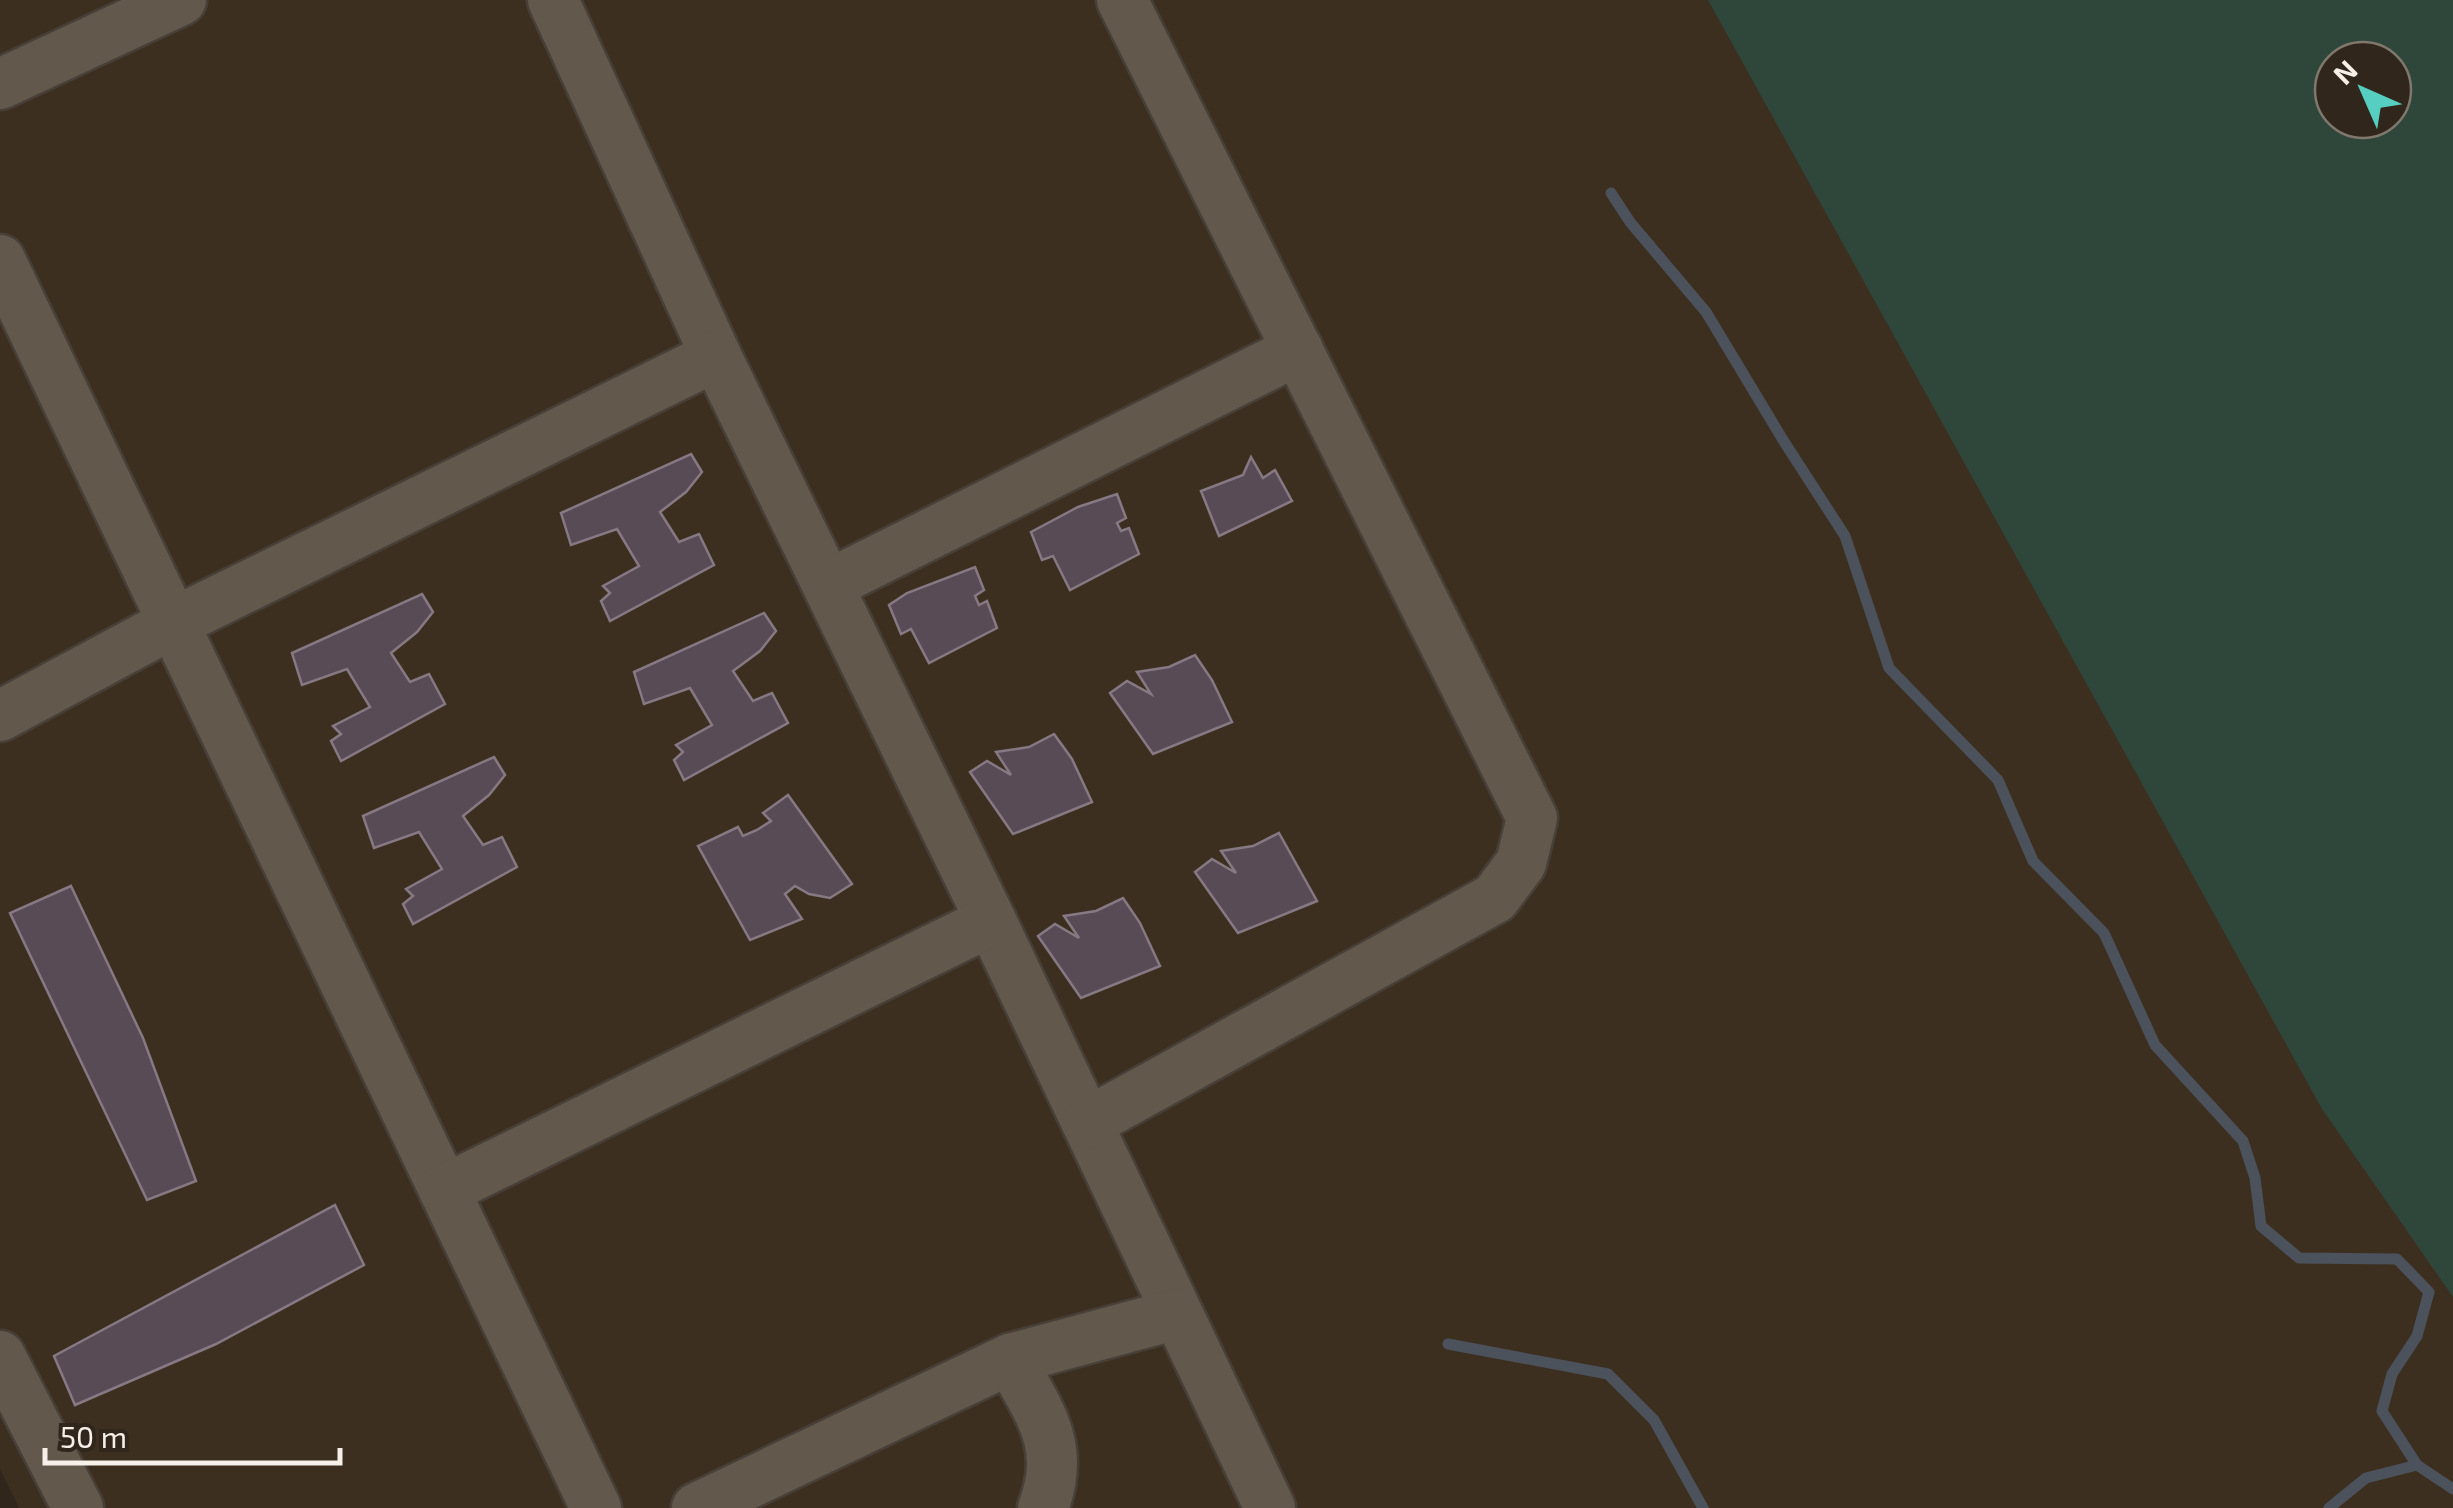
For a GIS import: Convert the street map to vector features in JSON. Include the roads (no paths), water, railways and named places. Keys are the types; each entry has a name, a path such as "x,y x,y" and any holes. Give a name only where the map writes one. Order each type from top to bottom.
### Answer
{"street":[{"path":"0,84 181,0"},
{"path":"552,0 716,356 1270,1508"},
{"path":"1087,1123 1495,898 1521,863 1532,818 1122,0"},
{"path":"0,260 596,1508"},
{"path":"828,585 1298,350"},
{"path":"0,716 173,623 716,356"},
{"path":"444,1190 991,922"},
{"path":"698,1508 1010,1359 1177,1314"},
{"path":"0,1356 78,1508"},
{"path":"1010,1359 1050,1431 1052,1485 1043,1508"}],"waterway":[{"path":"1611,193 1630,222 1706,312 1845,536 1889,668 1998,780 2033,861 2104,933 2155,1045 2243,1141 2255,1178 2261,1226 2299,1258 2397,1259 2429,1292 2417,1336 2392,1374 2382,1411 2417,1465"},
{"path":"1448,1344 1608,1374 1654,1420 1703,1508"},
{"path":"2329,1508 2366,1478 2417,1465 2453,1489"}]}
